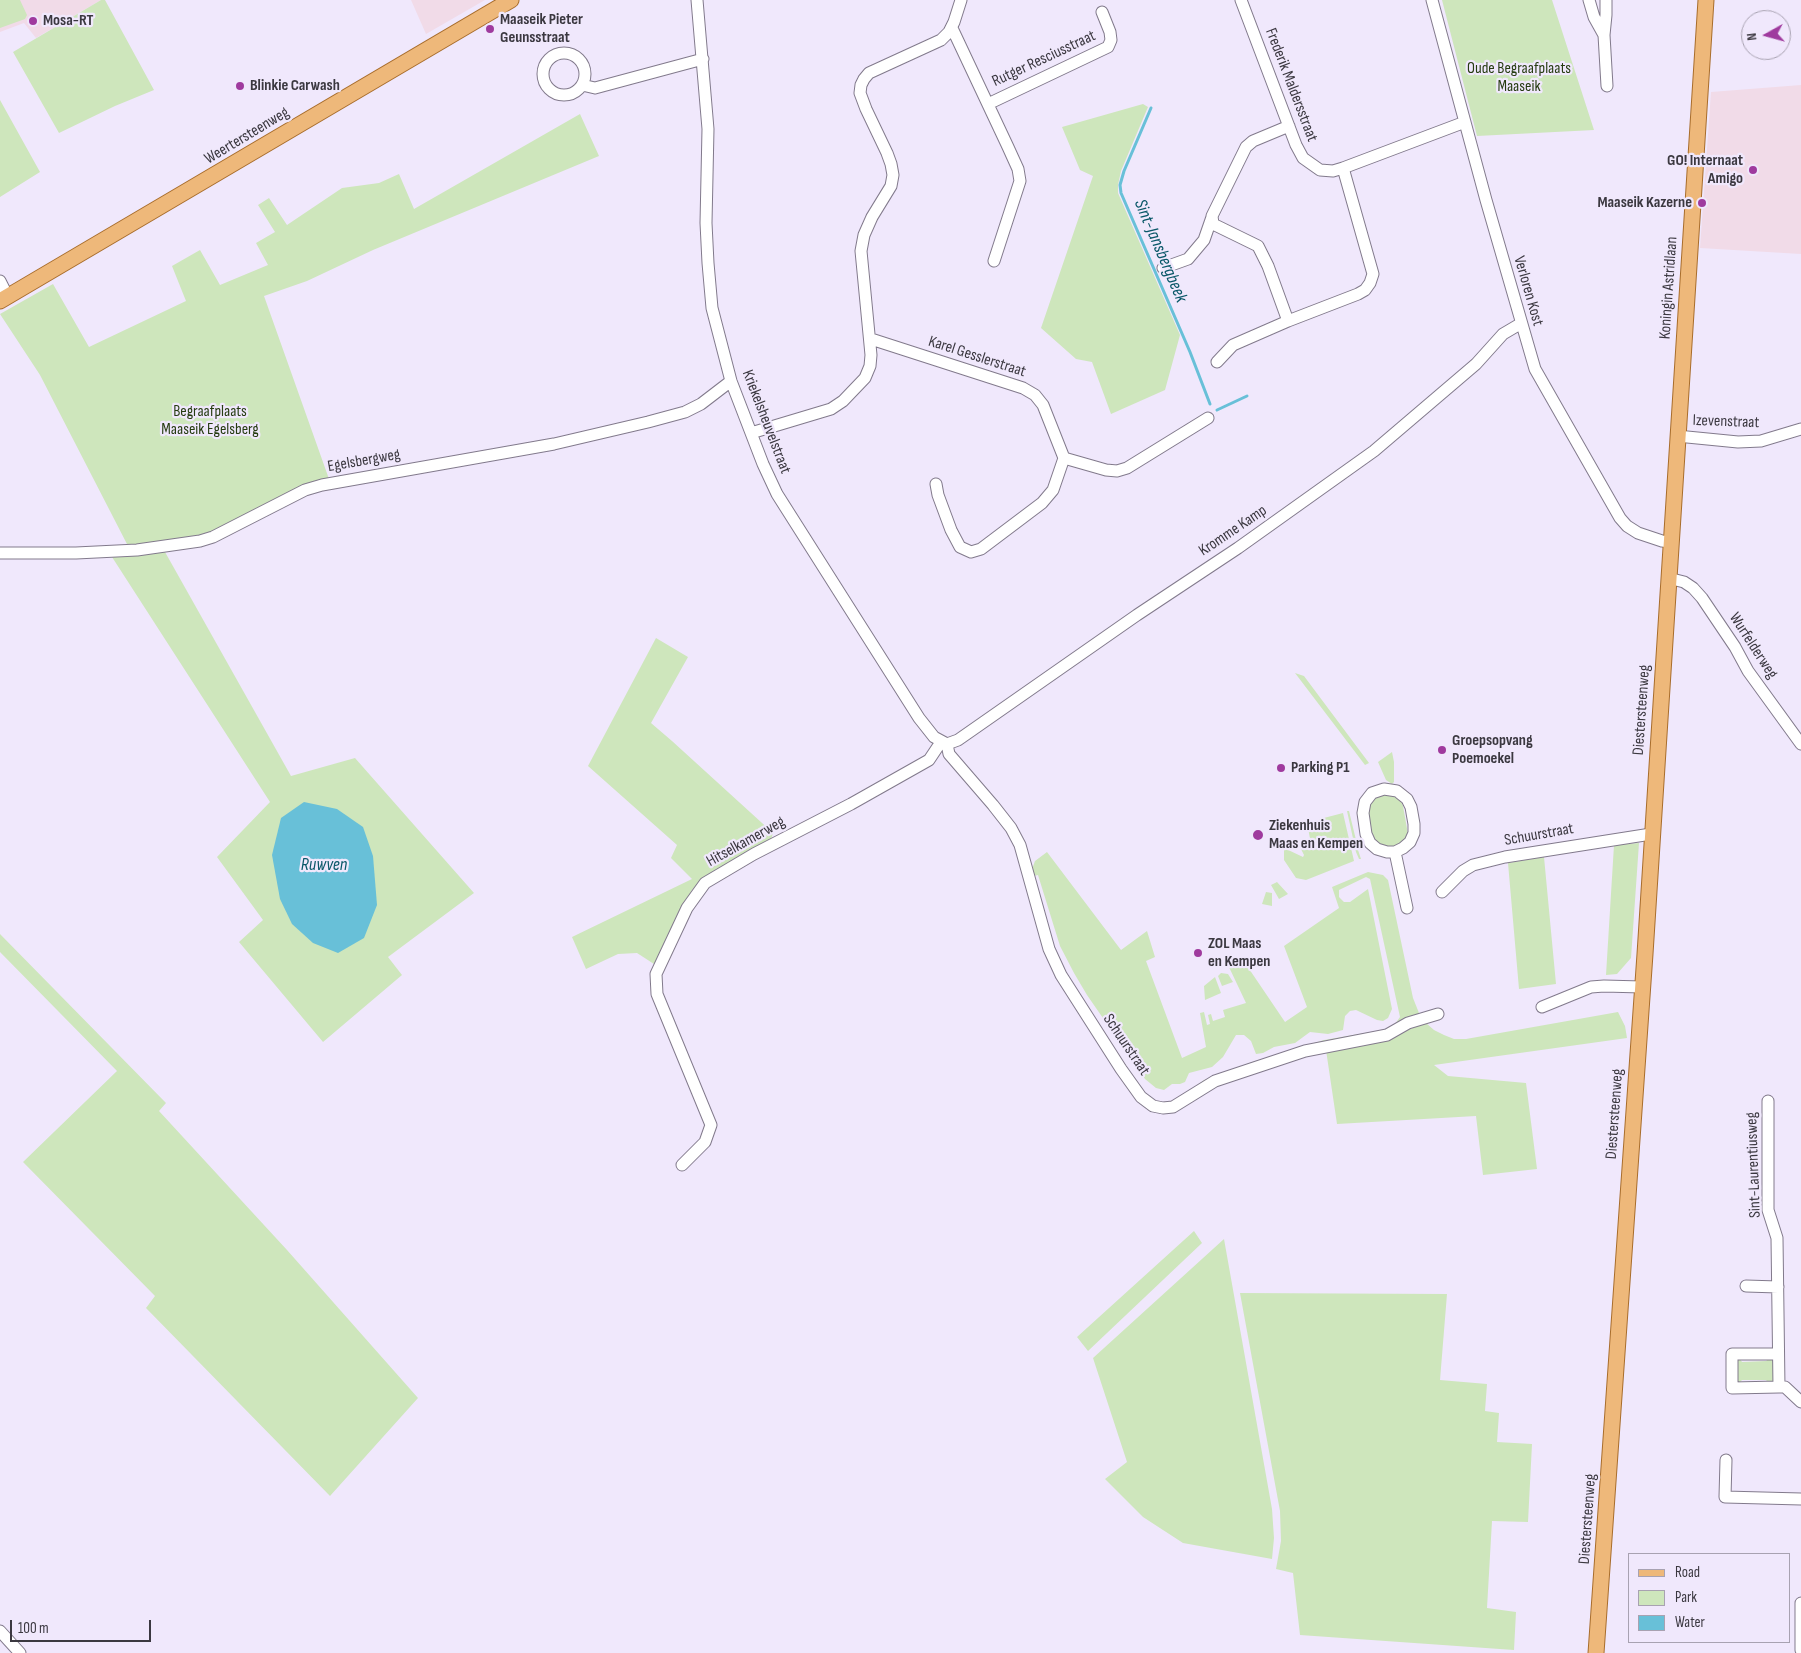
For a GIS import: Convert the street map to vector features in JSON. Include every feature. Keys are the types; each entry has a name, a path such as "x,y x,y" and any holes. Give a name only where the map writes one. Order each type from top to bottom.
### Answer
{"main road":[{"name":"Weertersteenweg","path":"4,299 511,0"},
{"name":"Koningin Astridlaan","path":"1668,578 1706,0"},
{"name":"Diestersteenweg","path":"1596,1653 1668,578"}],"street":[{"name":"Kriekelsheuvelstraat","path":"697,0 708,129 706,223 712,308 731,382 763,464 777,494 919,718 934,737 944,743"},
{"path":"751,433 831,409 843,400 864,378 870,366 870,339 861,251 864,235 891,186 893,175 887,153 860,93 861,85 869,73 941,40 952,28 961,0"},
{"name":"Frederik Maldersstraat","path":"1241,0 1296,145 1303,158 1320,170 1333,171 1343,168 1465,122"},
{"name":"Verloren Kost","path":"1432,0 1520,324 1535,369 1620,518 1627,526 1638,532 1670,542"},
{"path":"1589,0 1594,17 1604,35"},
{"path":"1606,0 1604,35 1607,86"},
{"name":"Rutger Resciusstraat","path":"988,104 1108,47 1111,40 1110,32 1102,12"},
{"name":"Rutger Resciusstraat","path":"952,28 1018,169 1020,181 994,261"},
{"path":"582,85 595,88 703,59"},
{"path":"1163,268 1188,259 1204,240 1212,216 1246,147 1253,141 1289,126"},
{"path":"1217,362 1233,345 1358,294 1370,283 1373,274 1343,168"},
{"path":"1212,216 1213,224 1258,246 1268,266 1288,321"},
{"path":"0,281 4,299"},
{"name":"Kromme Kamp","path":"944,743 958,740 1137,615 1238,548 1374,452 1476,364 1503,334 1520,324"},
{"name":"Karel Gesslerstraat","path":"870,339 1023,388 1035,395 1042,405 1064,458"},
{"name":"Egelsbergweg","path":"0,553 76,553 137,550 200,541 213,537 305,490 322,485 554,444 648,422 685,412 701,404 731,382"},
{"path":"936,484 938,495 951,530 960,547 971,552 981,549 1042,504 1053,490 1064,458 1106,470 1117,471 1127,468 1208,418"},
{"name":"Izevenstraat","path":"1677,436 1738,442 1761,441 1801,429"},
{"name":"Wurfelderweg","path":"1668,578 1684,582 1702,598 1736,647 1748,671 1801,744"},
{"name":"Schuurstraat","path":"944,743 949,754 993,806 1016,837 1025,859 1049,949 1061,975 1120,1069 1141,1097 1153,1106 1173,1107 1215,1081 1305,1051 1387,1035 1408,1023 1438,1014"},
{"name":"Hitselkamerweg","path":"682,1165 705,1142 711,1125 657,994 656,974 687,908 705,883 754,854 851,804 929,760 944,743"},
{"path":"1381,790 1393,790 1401,794 1407,799 1411,807 1414,828 1412,837 1407,845 1394,852 1377,849 1370,843 1366,834 1363,813 1364,805 1369,795 1381,790"},
{"name":"Schuurstraat","path":"1442,892 1463,871 1473,865 1514,856 1651,834"},
{"path":"1394,852 1407,908"},
{"path":"1542,1007 1592,987 1642,987"},
{"name":"Sint-Laurentiusweg","path":"1768,1101 1768,1210 1777,1238 1779,1387"},
{"path":"1746,1286 1778,1286"},
{"path":"1778,1354 1732,1354 1732,1388 1785,1387 1801,1402"},
{"path":"1726,1460 1725,1497 1801,1500"},
{"path":"1801,1603 1801,1650"},
{"path":"0,1631 20,1653"}],"shaded area":[{"name":"Mosa-RT","path":"0,0 101,0 36,38 24,23 0,32"},
{"path":"411,0 485,0 426,34"},
{"name":"GO! Internaat Amigo","path":"1801,85 1801,254 1700,248 1711,92"}],"green space":[{"path":"0,0 20,0 27,15 25,19 0,28"},
{"path":"101,0 105,0 154,90 115,106 59,133 13,52"},
{"name":"Oude Begraafplaats Maaseik","path":"1442,0 1552,0 1594,130 1477,136"},
{"path":"0,100 40,172 0,197"},
{"path":"1143,104 1148,107 1121,171 1118,193 1180,335 1165,390 1111,414 1092,362 1076,359 1041,328 1093,176 1080,170 1062,127"},
{"name":"Begraafplaats Maaseik Egelsberg","path":"580,114 599,156 373,250 307,281 264,296 329,479 197,539 128,546 40,375 0,314 53,284 89,347 186,301 172,266 200,250 220,285 268,265 256,243 275,232 258,205 269,198 287,225 342,188 379,183 399,174 414,209"},
{"path":"165,552 291,776 355,758 474,893 388,957 402,975 323,1042 239,942 263,920 217,857 270,802 112,557"},
{"path":"656,638 688,657 651,723 773,833 770,843 699,883 692,890 654,964 637,953 618,954 586,969 572,937 692,879 671,858 677,845 588,766"},
{"path":"1295,673 1304,676 1369,763 1365,765"},
{"path":"1392,752 1394,782 1392,784 1386,780 1378,762"},
{"path":"1387,794 1395,796 1401,801 1408,834 1401,846 1385,849 1376,842 1373,836 1368,814 1369,806 1374,799"},
{"path":"1347,811 1349,811 1356,840 1354,841 1355,847 1357,847 1361,859 1359,859 1356,852"},
{"path":"1343,813 1354,861 1306,880 1296,878 1284,860 1284,848 1303,857 1301,849 1311,844 1308,828 1320,819"},
{"path":"1639,843 1631,958 1617,974 1606,975 1614,845"},
{"path":"1047,852 1121,950 1147,931 1155,957 1146,961 1182,1058 1206,1047 1200,1013 1204,1012 1207,1025 1210,1024 1208,1015 1211,1014 1213,1021 1225,1017 1223,1010 1246,1003 1228,965 1241,957 1285,1022 1307,1007 1284,946 1339,908 1332,887 1368,872 1383,875 1388,880 1413,998 1419,1013 1415,1018 1387,1032 1310,1047 1212,1079 1174,1105 1157,1105 1142,1095 1064,977 1051,950 1031,872 1035,861","holes":["1038,875 1060,946 1087,995 1145,1079 1156,1088 1164,1090 1172,1084 1185,1082 1189,1073 1212,1067 1223,1057 1236,1035 1244,1035 1251,1041 1256,1054 1263,1053 1274,1047 1295,1043 1310,1032 1328,1034 1343,1030 1345,1016 1350,1011 1356,1010 1377,1020 1383,1021 1388,1018 1392,1009 1368,889 1350,902 1344,902 1339,897 1339,890 1366,877 1370,879 1400,1017 1388,1029 1324,1040 1252,1062 1204,1080 1177,1100 1161,1103 1146,1095 1068,979 1051,942 1034,876"]},
{"path":"1544,857 1556,984 1519,989 1508,863"},
{"path":"1277,882 1288,894 1279,899 1271,885"},
{"path":"1266,892 1272,893 1272,906 1262,904"},
{"path":"0,934 166,1103 159,1111 287,1250 418,1398 330,1496 146,1308 155,1296 23,1162 117,1071 0,952"},
{"path":"1221,973 1228,974 1233,982 1222,986 1218,976"},
{"path":"1215,977 1221,993 1205,1000 1204,986"},
{"path":"1618,1012 1625,1026 1627,1038 1434,1065 1448,1076 1526,1083 1537,1169 1483,1175 1476,1116 1337,1124 1326,1050 1395,1033 1426,1023 1434,1030 1454,1039 1466,1039"},
{"path":"1194,1231 1202,1243 1088,1351 1077,1337"},
{"path":"1224,1239 1272,1509 1274,1538 1272,1559 1183,1543 1143,1517 1105,1479 1127,1462 1093,1358"},
{"path":"1240,1293 1447,1294 1440,1380 1487,1384 1485,1411 1499,1413 1497,1442 1532,1444 1528,1522 1492,1521 1487,1608 1516,1612 1514,1650 1300,1635 1293,1573 1276,1569 1281,1541 1280,1511"},
{"path":"1739,1358 1742,1362 1766,1361 1770,1358 1773,1361 1773,1381 1770,1384 1766,1380 1742,1380 1738,1384 1736,1382 1737,1359"}],"water":[{"name":"Ruwven","path":"304,802 337,809 363,827 373,856 377,905 364,938 338,953 313,943 292,924 280,899 272,855 281,818"}],"waterway":[{"name":"Sint-Jansbergbeek","path":"1151,108 1124,171 1120,185 1121,193 1190,352 1210,404"},
{"name":"Sint-Jansbergbeek","path":"1217,410 1247,396"}],"place":[{"name":"Mosa-RT","path":"33,21"},
{"name":"Maaseik Pieter Geunsstraat","path":"490,29"},
{"name":"Blinkie Carwash","path":"240,86"},
{"name":"GO! Internaat Amigo","path":"1753,170"},
{"name":"Maaseik Kazerne","path":"1702,203"},
{"name":"Groepsopvang Poemoekel","path":"1442,750"},
{"name":"Parking P1","path":"1281,768"},
{"name":"Ziekenhuis Maas en Kempen","path":"1258,835"},
{"name":"ZOL Maas en Kempen","path":"1198,953"}]}
